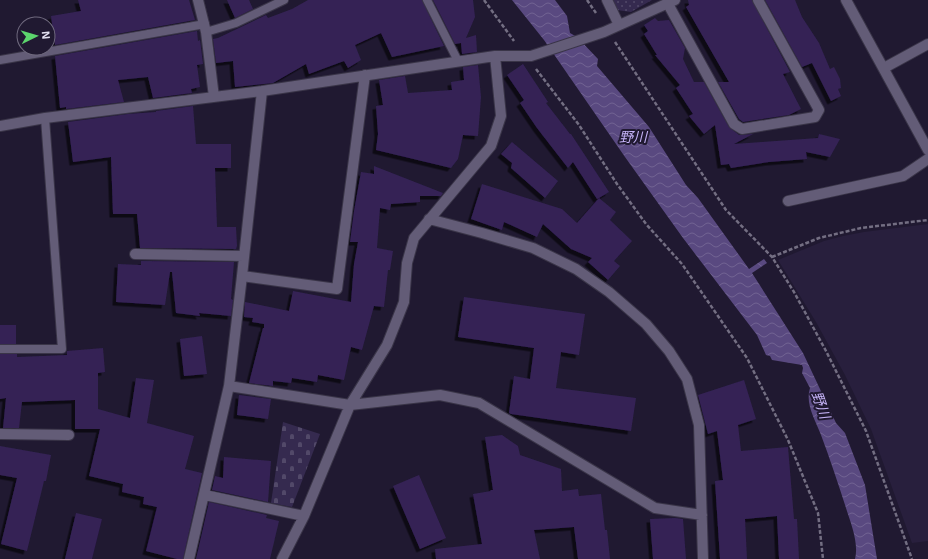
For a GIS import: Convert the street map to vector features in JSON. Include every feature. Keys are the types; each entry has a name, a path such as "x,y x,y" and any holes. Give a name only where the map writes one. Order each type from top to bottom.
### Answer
{"street":[{"path":"198,0 206,28 214,97"},
{"path":"607,0 619,25"},
{"path":"0,126 45,118 214,97 495,56 528,56 606,31 671,2 734,124 742,128 815,117 819,110 758,0"},
{"path":"846,0 928,150"},
{"path":"884,68 928,44"},
{"path":"282,559 304,516 350,405 387,344 404,302 408,263 414,238 491,146 501,116 495,56"},
{"path":"242,276 337,289 365,75"},
{"path":"189,559 229,386 262,90"},
{"path":"788,201 903,176 928,159"},
{"path":"429,219 526,246 576,269 609,292 646,324 669,351 687,379 699,425 703,559"},
{"path":"135,254 244,256"},
{"path":"229,386 350,405 440,395 479,403 655,508 702,514"},
{"path":"0,434 69,435"},
{"path":"205,495 304,516"}],"lane":[{"path":"0,60 236,23 284,0"},
{"path":"427,0 458,61"},
{"path":"0,349 62,349 45,118"}],"path":[{"path":"484,0 579,125 617,184 646,224 682,264 747,358 788,440 818,513 823,559"},
{"path":"606,31 726,210 772,258 794,292 826,351 866,431 912,559"},
{"path":"772,258 819,238 862,228 928,220"}],"shaded area":[{"path":"928,224 928,541 912,543 871,429 845,375 816,322 778,260 824,241 843,236"}],"green space":[{"path":"613,0 652,0 631,12 617,10"},
{"path":"283,422 320,434 292,507 271,503"}],"water":[{"name":"野川","path":"512,0 555,0 567,16 570,33 577,37 598,59 597,66 649,127 686,185 698,198 749,269 764,259 767,263 752,273 803,353 836,423 845,433 865,485 877,559 855,559 856,547 852,527 828,453 811,412 809,400 810,388 802,373 802,365 772,360 770,356 766,355 757,335 683,238 544,40"}],"building":[{"path":"78,0 189,0 195,20 56,45 56,16 51,16 81,11"},
{"path":"227,0 249,0 253,9 235,18"},
{"path":"308,0 422,0 444,46 392,57 381,33 355,45 361,60 348,68 344,61 309,74 306,64 273,83 235,87 233,61 216,63 213,39 266,15 268,18 292,9"},
{"path":"433,0 473,0 475,17 466,38 476,35 477,52 462,54 461,43 455,44"},
{"path":"688,0 752,0 790,72 783,74 801,109 789,115 743,122 739,119 718,82 729,82 686,7 689,5"},
{"path":"765,0 795,0 802,17 819,43 830,69 834,67 840,79 841,88 838,89 841,96 831,101 812,63 802,67"},
{"path":"655,18 658,21 669,20 685,48 683,59 694,82 704,82 729,127 739,135 753,134 734,144 818,138 819,134 840,139 830,157 806,152 807,159 769,162 731,168 729,164 721,165 715,125 704,134 689,116 693,114 676,88 680,85 655,55 657,55 644,34 648,31 644,25"},
{"path":"197,31 198,41 200,40 203,64 197,65 200,87 191,89 192,93 153,98 148,77 118,80 124,102 66,109 66,107 60,108 56,56"},
{"path":"523,64 548,102 546,103 571,134 609,192 597,199 573,162 568,168 520,103 524,100 507,75"},
{"path":"478,65 481,97 478,136 463,135 458,159 451,168 376,150 378,134 376,106 383,105 379,80 405,76 408,93 452,90 451,82 464,80 463,67"},
{"path":"193,106 196,144 231,144 231,168 215,168 217,227 236,227 236,249 140,248 137,214 113,214 111,157 73,162 68,122 156,112"},
{"path":"512,142 558,181 545,198 511,168 512,163 501,154"},
{"path":"374,166 443,193 441,196 420,196 420,202 391,204 390,210 380,208 377,248 393,251 390,270 388,270 384,307 374,306 362,350 351,347 344,380 318,375 317,382 292,378 291,383 273,381 273,386 249,383 264,324 252,322 253,318 244,317 245,302 289,311 293,291 351,302 354,264 358,242 350,242 354,211 361,172 374,174"},
{"path":"482,184 562,209 577,223 599,198 616,212 610,220 632,241 614,261 620,266 608,280 588,262 592,258 571,249 543,224 537,237 504,222 502,230 471,219"},
{"path":"141,261 234,262 231,316 199,313 200,316 176,313 172,272 170,272 165,305 116,302 118,264 141,265"},
{"path":"464,297 585,314 579,355 561,352 556,388 636,398 631,431 509,413 514,376 530,379 534,348 458,337"},
{"path":"0,325 16,325 16,344 0,344"},
{"path":"202,336 207,374 184,376 180,339"},
{"path":"103,348 105,372 98,373 98,409 130,418 136,378 154,380 147,423 194,436 185,469 202,473 183,559 177,559 146,551 157,507 143,504 144,497 122,492 123,484 89,476 100,429 75,429 75,400 22,402 19,428 3,428 6,398 0,399 0,354 17,354 17,357 67,355 67,351"},
{"path":"744,380 756,419 738,425 741,451 788,447 794,519 797,519 799,559 779,559 777,516 745,519 747,559 720,559 715,481 723,480 717,431 708,434 698,395"},
{"path":"239,395 271,399 268,419 237,415"},
{"path":"502,435 518,446 520,455 561,469 562,491 578,489 579,496 601,494 610,559 578,559 574,527 534,530 540,559 436,559 435,549 482,544 473,494 493,490 485,437"},
{"path":"0,446 51,455 46,481 44,481 27,551 1,544 17,478 0,475"},
{"path":"224,457 271,461 268,502 212,490 215,476 223,478"},
{"path":"419,475 446,538 420,549 393,486"},
{"path":"209,502 267,515 266,518 279,521 270,559 196,559"},
{"path":"76,513 102,519 92,559 65,559"},
{"path":"650,519 683,519 686,559 653,559"}]}
